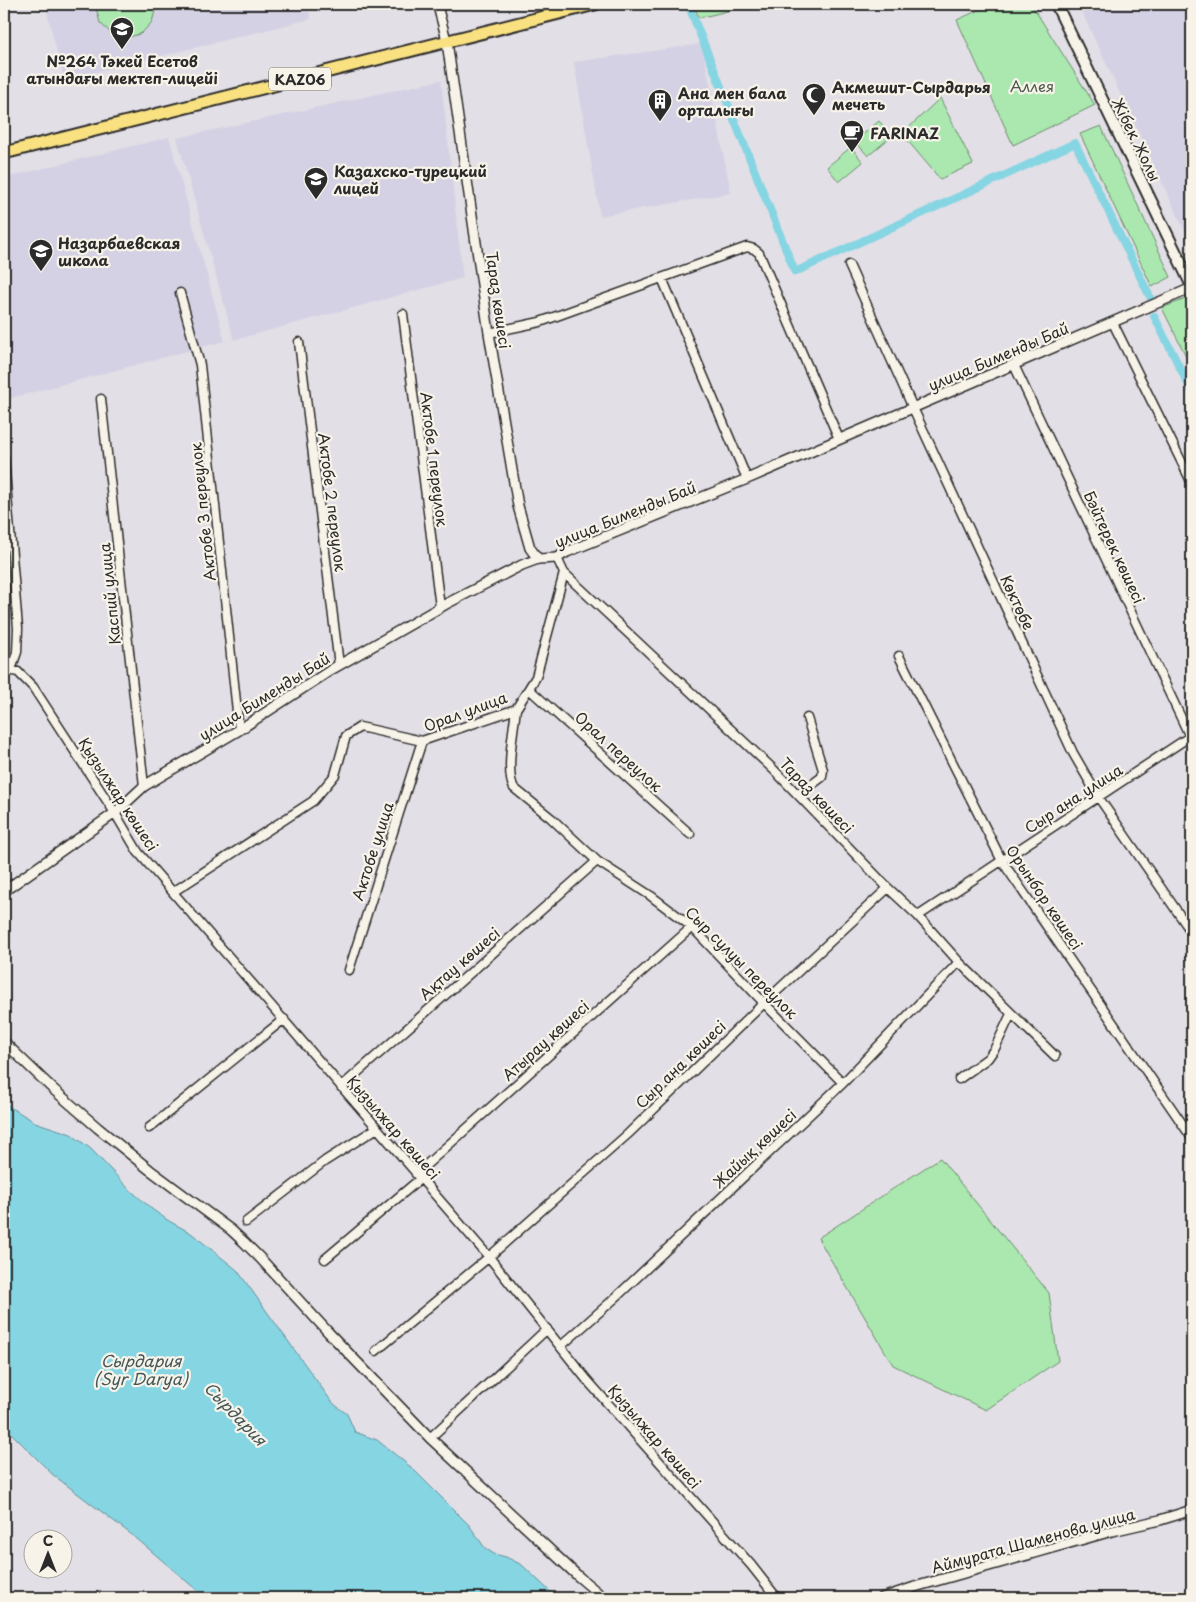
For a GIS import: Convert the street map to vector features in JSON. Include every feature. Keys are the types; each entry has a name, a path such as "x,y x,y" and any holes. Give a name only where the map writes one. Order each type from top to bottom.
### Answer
{"main road":[{"name":"KAZ06","path":"4,153 595,4"},
{"name":"Жібек Жолы","path":"1056,4 1192,287"}],"street":[{"path":"437,4 447,42"},
{"name":"Тараз көшесі","path":"447,42 489,333 518,506 530,548 538,558"},
{"path":"489,333 540,322 747,248 754,249 759,253 839,438"},
{"name":"Көктөбе","path":"849,265 1073,753 1098,798 1192,933"},
{"path":"662,278 747,479"},
{"name":"улица Бименды Бай","path":"4,891 115,813 144,786 239,730 339,665 440,607 522,565 538,558 556,558 747,479 1192,287"},
{"name":"Актобе 3 переулок","path":"180,293 200,365 239,730"},
{"name":"Актобе 1 переулок","path":"403,314 440,607"},
{"path":"1112,322 1192,483"},
{"name":"Актобе 2 переулок","path":"299,342 339,665"},
{"name":"Бәйтерек көшесі","path":"1014,365 1191,738"},
{"name":"Каспий улица","path":"101,399 144,786"},
{"path":"4,459 18,628 17,652 7,669"},
{"name":"Тараз көшесі","path":"556,558 564,573 773,769 888,888 918,916 959,962 1055,1056"},
{"name":"Орал улица","path":"173,892 313,801 335,775 346,736 360,727 422,741 516,709 536,677 564,573"},
{"name":"Орынбор көшесі","path":"898,656 1002,861 1192,1138"},
{"name":"Қызылжар көшесі","path":"7,669 18,672 33,687 115,813 138,852 489,1257 587,1380 751,1565 777,1598"},
{"name":"Орал переулок","path":"529,689 690,834"},
{"name":"Сыр сулуы переулок","path":"516,709 510,768 511,783 596,861 651,896 692,927 844,1083"},
{"path":"798,795 822,777 823,770 807,718"},
{"name":"Сыр ана улица","path":"918,916 1191,738"},
{"name":"Актобе улица","path":"349,970 422,741"},
{"name":"Ақтау көшесі","path":"340,1087 596,861"},
{"name":"Сыр ана көшесі","path":"376,1351 489,1257 628,1134 764,1003 888,888"},
{"name":"Атырау көшесі","path":"325,1259 418,1177 692,927"},
{"name":"Жайық көшесі","path":"561,1346 844,1083 959,962"},
{"path":"959,1079 988,1058 995,1048 1011,1014"},
{"path":"149,1128 284,1019"},
{"path":"4,1042 98,1128 244,1242 430,1438 604,1598"},
{"path":"246,1222 325,1161 377,1128"},
{"path":"430,1438 547,1329"},
{"name":"Аймурата Шаменова улица","path":"882,1598 918,1586 1192,1510"}],"shaded area":[{"name":"№264 Тәкей Есетов атындағы мектеп-лицейі","path":"45,4 307,4 311,19 64,80"},
{"path":"1078,4 1192,4 1192,246"},
{"path":"702,44 731,193 600,216 574,62"},
{"path":"441,80 463,278 234,340 177,138"},
{"path":"169,137 225,341 4,400 4,178"}],"green space":[{"path":"95,4 155,4 156,7 152,22 142,33 127,38 111,33 100,23"},
{"path":"693,4 756,4 699,18"},
{"name":"Аллея","path":"992,4 1031,4 1095,105 1013,145 957,20"},
{"path":"940,98 973,164 940,179 902,134"},
{"path":"879,121 892,136 868,156 855,141"},
{"path":"1101,126 1171,277 1152,287 1080,134"},
{"path":"851,147 863,162 839,182 827,167"},
{"path":"1188,298 1192,307 1192,368 1162,308"},
{"path":"940,1158 1049,1293 1058,1361 986,1410 893,1365 818,1238"}],"water":[{"name":"Сырдария (Syr Darya)","path":"4,1100 10,1107 35,1122 71,1134 91,1149 128,1188 153,1210 191,1233 237,1270 329,1398 347,1414 355,1432 377,1440 412,1468 469,1525 485,1548 494,1554 506,1557 522,1565 557,1598 206,1598 136,1538 52,1474 4,1426"}],"waterway":[{"path":"688,4 795,272 1075,143 1150,297"},
{"path":"1154,316 1192,392"}],"place":[{"name":"№264 Тәкей Есетов атындағы мектеп-лицейі","path":"122,50"},
{"name":"Акмешит-Сырдарья мечеть","path":"814,116"},
{"name":"Ана мен бала орталығы","path":"660,122"},
{"name":"FARINAZ","path":"852,153"},
{"name":"Казахско-турецкий лицей","path":"316,200"},
{"name":"Назарбаевская школа","path":"41,272"}],"water label":[{"name":"Сырдария","path":"236,1413"}]}
